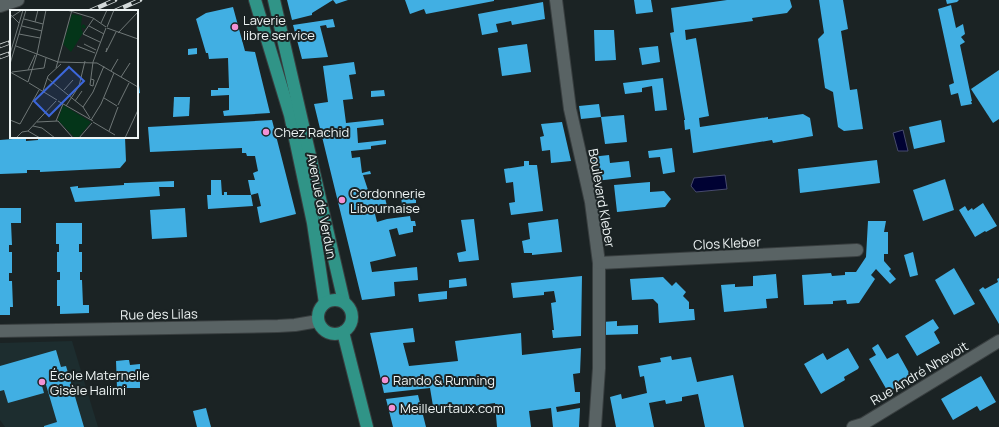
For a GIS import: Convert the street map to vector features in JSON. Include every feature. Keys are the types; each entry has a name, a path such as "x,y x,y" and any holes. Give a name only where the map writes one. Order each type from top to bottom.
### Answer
{"main road":[{"name":"Avenue de Verdun","path":"255,0 290,115 313,223 325,303"},
{"name":"Avenue de Verdun","path":"274,0 344,302"},
{"path":"334,299 344,302 348,305 352,315 350,325 343,332 333,334 324,330 318,321 318,311 325,303 334,299"},
{"path":"343,332 367,427"}],"street":[{"path":"0,6 18,0"},
{"name":"Boulevard Kleber","path":"556,0 570,109 591,202 599,263 599,368 595,427"},
{"name":"Clos Kleber","path":"599,263 857,250"},
{"name":"Rue des Lilas","path":"0,331 278,326 318,321"},
{"name":"Rue André Nhevoit","path":"853,427 863,424 999,341"}],"shaded area":[{"path":"903,130 908,151 898,151 893,133"},
{"path":"725,175 727,189 696,192 691,186 694,178"},
{"name":"École Maternelle Gisèle Halimi","path":"72,341 98,427 5,427 0,420 0,343"}],"building":[{"path":"287,0 333,0 312,13 312,15 292,20"},
{"path":"333,0 348,0 336,4"},
{"path":"405,0 494,1 426,14 424,9 410,14"},
{"path":"634,0 651,0 653,12 636,14"},
{"path":"727,0 790,0 792,7 787,13 752,18 753,21 685,30 686,40 696,38 709,116 699,118 700,127 768,117 768,119 803,114 810,118 813,136 773,143 772,140 693,153 690,129 685,130 685,120 670,33 674,32 671,8"},
{"path":"819,0 843,0 848,29 841,31 850,90 857,89 863,129 844,131 838,127 833,92 825,88 818,39 824,33"},
{"path":"946,0 959,0 957,2 947,4"},
{"path":"543,2 545,19 512,25 511,21 496,24 498,32 482,35 478,14"},
{"path":"951,5 956,28 963,24 965,34 961,37 965,42 960,45 972,101 972,104 961,106 958,93 951,95 949,85 954,83 938,9"},
{"path":"233,7 245,51 255,52 270,113 224,116 223,111 229,110 229,95 211,96 211,90 218,90 218,88 229,88 228,58 209,59 196,19 206,13"},
{"path":"333,19 335,27 327,28 326,25 320,26 328,57 302,59 293,25"},
{"path":"594,30 614,30 616,60 595,61"},
{"path":"527,44 531,72 502,76 498,48"},
{"path":"658,46 660,62 642,65 639,48"},
{"path":"197,48 197,54 188,55 188,49"},
{"path":"354,62 356,74 349,75 353,99 343,100 346,123 383,119 384,125 357,128 358,143 386,140 386,144 371,146 371,149 351,151 352,158 360,157 362,173 370,171 371,174 363,175 371,199 385,198 387,206 373,206 377,222 410,216 411,221 415,221 416,226 413,226 413,232 399,235 397,228 389,230 396,256 370,262 372,272 417,267 418,280 394,282 395,296 362,300 314,104 328,102 323,66"},
{"path":"999,70 999,119 993,123 971,89"},
{"path":"138,78 140,93 138,94"},
{"path":"663,78 667,110 655,111 652,86 642,88 642,92 625,94 623,83"},
{"path":"384,90 385,96 371,97 371,91"},
{"path":"174,97 190,97 189,116 173,117"},
{"path":"599,104 601,117 581,119 579,106"},
{"path":"624,115 627,142 605,144 601,117"},
{"path":"272,120 296,214 260,223 257,207 261,206 258,193 251,195 248,180 255,180 253,173 258,171 255,156 247,156 246,153 242,153 242,148 150,152 148,127"},
{"path":"941,120 945,142 914,149 909,127"},
{"path":"562,122 571,161 551,163 550,150 542,151 540,137 544,136 541,124"},
{"path":"26,138 26,141 38,140 38,138 125,138 126,161 120,168 40,172 40,170 27,170 27,173 0,174 0,140"},
{"path":"672,148 675,172 663,174 660,157 649,158 648,151"},
{"path":"609,155 610,163 629,161 631,177 595,181 591,157"},
{"path":"877,160 880,183 800,193 798,169"},
{"path":"524,161 529,161 529,165 537,165 543,211 511,215 509,203 515,202 513,182 506,183 504,169 524,166"},
{"path":"945,179 954,210 923,221 913,190"},
{"path":"211,180 221,180 222,195 224,195 224,192 227,192 227,195 251,195 253,206 208,209 207,195 211,195"},
{"path":"174,181 174,187 159,187 160,196 75,202 70,187 78,186 78,188 124,185 124,183"},
{"path":"650,182 650,192 664,191 671,199 665,207 617,212 614,185"},
{"path":"416,196 416,203 402,204 401,197"},
{"path":"983,203 997,226 975,237 959,210 965,206 968,211 972,208 973,210"},
{"path":"0,208 21,208 21,223 11,223 12,245 9,245 9,252 12,252 12,273 9,273 9,281 12,281 13,307 10,307 10,315 0,315"},
{"path":"185,208 187,237 152,239 150,210"},
{"path":"474,219 479,260 459,262 457,253 466,251 461,220"},
{"path":"558,219 562,252 532,255 532,253 524,253 522,241 530,239 528,223"},
{"path":"868,221 886,221 884,232 888,232 888,254 884,254 884,261 891,269 889,271 896,279 890,284 876,269 871,275 875,279 859,303 847,304 846,300 833,301 833,304 804,305 802,275 831,273 832,276 845,275 845,272 856,272 866,257"},
{"path":"56,223 82,223 82,244 79,244 79,252 82,252 82,272 80,272 80,280 82,280 83,305 89,305 89,313 60,314 60,306 57,306 57,280 60,280 60,272 57,272 57,252 59,252 59,244 56,244"},
{"path":"913,252 918,275 910,277 904,255"},
{"path":"954,268 975,304 954,315 935,280"},
{"path":"776,274 778,298 766,299 767,308 724,312 721,285 735,284 735,287 753,286 753,276"},
{"path":"582,276 581,336 553,338 552,330 554,330 551,303 556,302 554,291 544,292 544,295 513,298 511,283"},
{"path":"663,277 672,286 676,282 686,292 683,296 689,302 689,309 694,309 695,320 659,323 658,304 653,299 632,300 630,279"},
{"path":"466,278 467,286 449,288 449,280"},
{"path":"999,278 999,324 979,290 983,287 985,289 998,282 997,279"},
{"path":"447,291 447,299 419,302 418,294"},
{"path":"933,319 939,328 934,332 940,343 917,356 905,336"},
{"path":"617,321 617,326 638,325 638,334 602,335 602,322"},
{"path":"413,328 415,342 403,343 409,366 458,361 455,341 521,333 522,355 581,348 580,373 573,374 575,392 580,392 580,403 556,407 557,412 580,408 579,427 553,427 551,408 529,411 531,427 497,427 495,403 434,412 430,388 384,393 370,333"},
{"path":"878,344 887,359 898,353 912,378 888,392 869,359 876,355 872,348"},
{"path":"848,348 859,367 858,369 844,377 845,380 821,394 804,364 823,353 827,360"},
{"path":"56,350 61,367 66,366 84,427 44,427 57,422 44,378 40,379 44,393 8,403 4,390 0,391 0,366"},
{"path":"671,356 672,360 691,357 697,382 733,375 744,427 705,427 698,394 682,397 682,401 666,404 665,400 649,403 654,427 616,427 610,397 621,394 622,399 647,393 644,376 640,377 638,366 661,362 660,358"},
{"path":"129,360 130,365 140,364 140,388 117,388 116,361"},
{"path":"981,376 996,402 980,411 977,406 953,420 941,399"},
{"path":"418,395 426,427 393,427 386,399"},
{"path":"206,408 211,427 197,427 193,411"}],"railway":[{"path":"92,10 115,0"},
{"path":"117,10 140,0"},
{"path":"0,46 10,42"},
{"path":"0,57 10,53"}],"place":[{"name":"Laverie libre service","path":"235,27"},
{"name":"Chez Rachid","path":"266,132"},
{"name":"Cordonnerie Libournaise","path":"342,200"},
{"name":"Rando & Running","path":"385,380"},
{"name":"École Maternelle Gisèle Halimi","path":"42,382"},
{"name":"Meilleurtaux.com","path":"392,408"}]}
